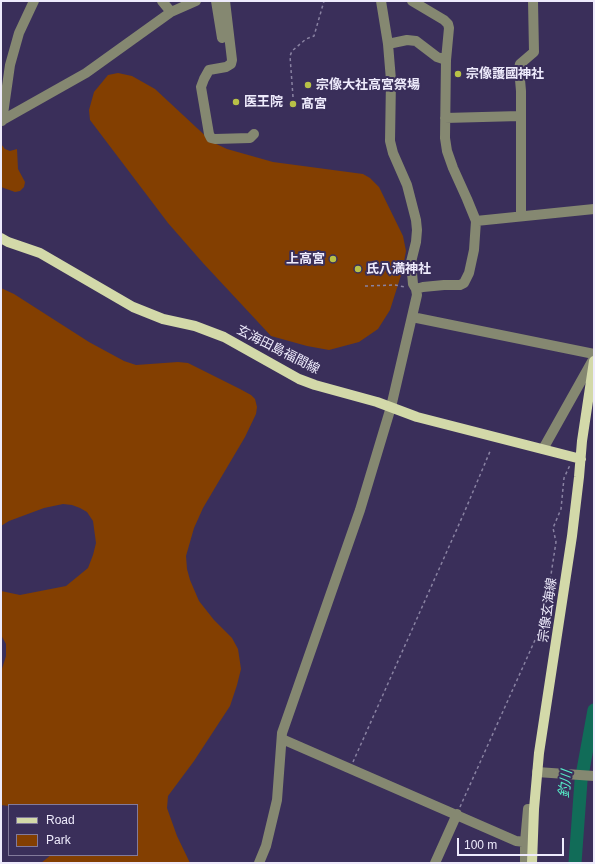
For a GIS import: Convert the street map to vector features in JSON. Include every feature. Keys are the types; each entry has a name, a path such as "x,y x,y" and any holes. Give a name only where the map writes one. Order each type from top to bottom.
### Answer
{"main road":[{"name":"玄海田島福間線","path":"1,238 8,242 40,253 146,313 163,319 195,326 224,338 299,379 315,385 358,396 417,417 577,458"},
{"name":"宗像玄海線","path":"532,863 534,809 541,773 572,536 577,458 594,361"}],"street":[{"path":"2,121 10,65 19,33 34,1"},
{"path":"162,1 171,12"},
{"path":"2,121 86,72 171,12 196,1"},
{"path":"216,1 222,38 229,42"},
{"path":"225,1 232,60 231,64 226,67 207,71 201,87 209,134 211,138 215,139 250,138 254,134"},
{"path":"260,863 266,846 277,800 282,733 360,510 391,407 417,295 413,284 411,262 416,242 416,220 407,185 393,153 390,141 391,80 388,44 381,1"},
{"path":"412,1 444,20 448,24 445,138 452,168 476,221 474,250 469,273 464,283 460,285 444,285 416,289"},
{"path":"521,216 521,91 519,68 520,64 534,52 533,1"},
{"path":"388,44 407,40 416,42 437,57 446,60"},
{"path":"445,118 520,116"},
{"path":"476,221 594,209"},
{"path":"412,318 594,354"},
{"path":"542,449 594,358"},
{"path":"282,738 516,841 525,842"},
{"path":"541,773 594,776"},
{"path":"525,863 528,809 534,809"},
{"path":"435,863 457,814"}],"path":[{"path":"293,97 290,56 292,51 306,39 314,36 324,1"},
{"path":"365,286 395,285 416,289"},
{"path":"350,768 491,449"},
{"path":"457,814 544,620 556,542 553,528 560,509 564,478 577,458"}],"green space":[{"path":"118,73 132,76 155,89 212,142 227,149 273,162 363,174 370,178 379,187 403,236 406,251 402,272 390,310 378,329 359,342 329,350 307,346 271,336 168,223 90,120 89,110 94,92 108,75"},
{"path":"1,144 5,149 10,151 17,149 18,169 25,182 24,187 20,191 15,192 1,187"},
{"path":"1,288 14,294 89,342 124,361 136,365 178,362 188,363 240,389 255,399 257,407 256,414 245,437 203,508 194,528 186,556 190,580 199,601 214,620 232,638 238,649 241,669 230,706 194,761 168,796 167,808 177,836 190,863 41,863 50,856 138,856 138,804 1,805 1,672 6,656 6,644 1,635 1,591 20,595 66,586 88,568 96,543 93,521 87,512 72,505 63,504 44,508 9,521 1,526"}],"waterway":[{"name":"釣川","path":"575,863 581,781 594,710"}],"place":[{"name":"宗像護國神社","path":"458,74"},
{"name":"宗像大社高宮祭場","path":"308,85"},
{"name":"医王院","path":"236,102"},
{"name":"髙宮","path":"293,104"},
{"name":"上高宮","path":"333,259"},
{"name":"氏八満神社","path":"358,269"}]}
